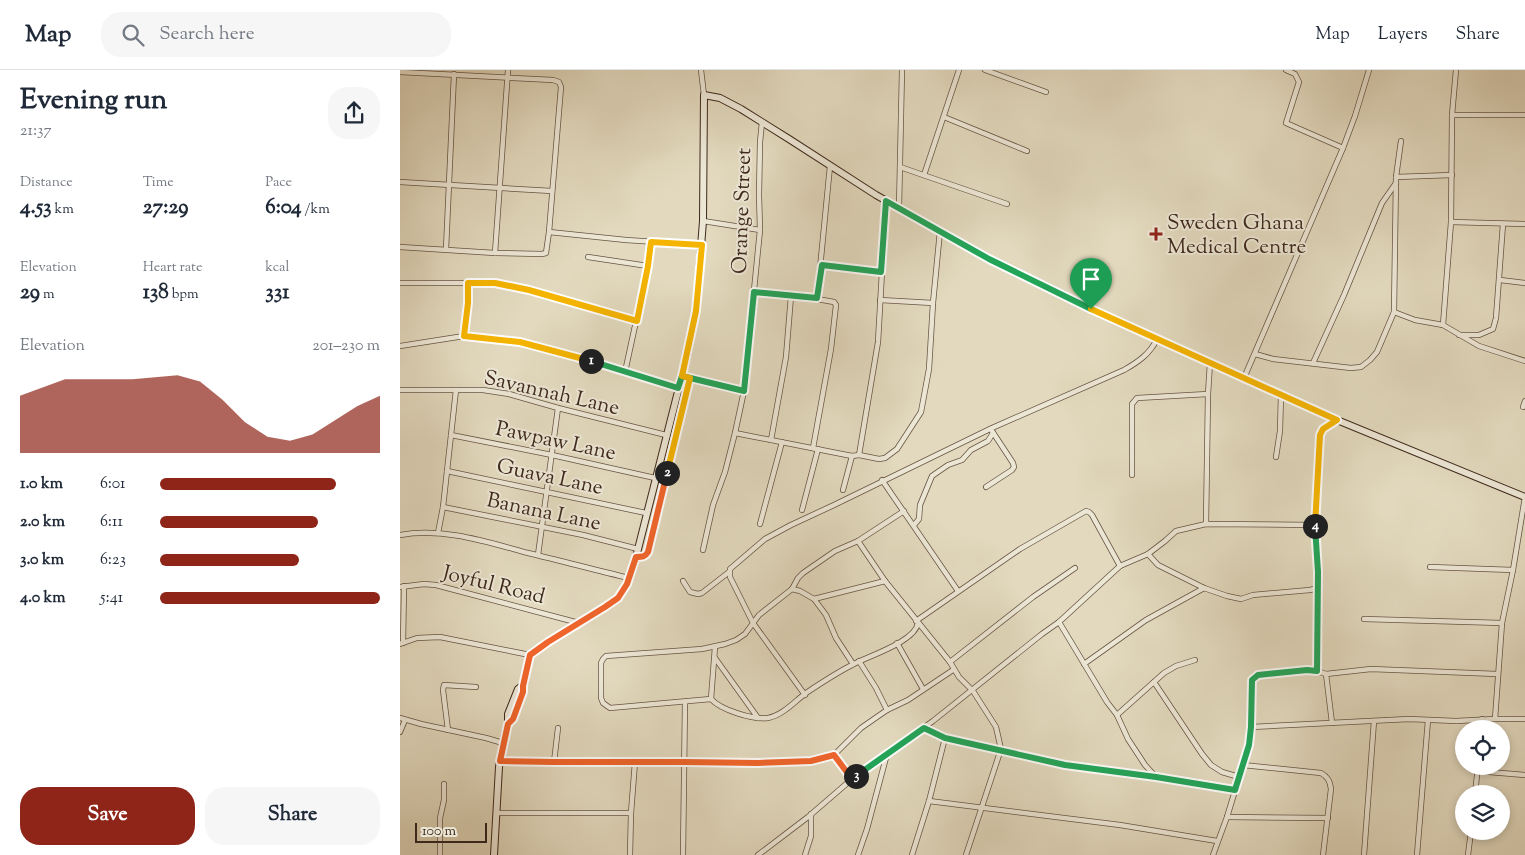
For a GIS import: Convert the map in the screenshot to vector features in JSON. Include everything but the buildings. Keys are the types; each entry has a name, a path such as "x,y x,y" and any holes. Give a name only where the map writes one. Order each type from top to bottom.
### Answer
{"street":[{"path":"495,253 508,70"},
{"path":"402,586 401,643 429,636 440,637 530,655 618,598 629,578 636,557 682,376 696,311 703,221 704,95 701,70"},
{"path":"899,208 902,70"},
{"path":"924,175 959,70"},
{"path":"985,70 1046,92"},
{"path":"1286,70 1294,74 1299,82 1286,123 1343,148"},
{"path":"1244,378 1343,148 1369,70"},
{"path":"1443,325 1451,222 1452,114 1456,70"},
{"path":"400,72 553,80 559,82 561,86 546,253 495,253 400,247"},
{"path":"446,249 454,74"},
{"path":"704,95 720,98 762,122 886,201 989,259 1157,339 1337,420 1525,497 1502,622 1495,719"},
{"path":"1452,114 1525,115"},
{"path":"944,117 1027,151"},
{"name":"Orange Street","path":"703,550 713,504 725,472 744,391 760,230 759,195 762,122"},
{"path":"1255,354 1351,368 1361,367 1377,352 1394,312 1396,177 1401,141"},
{"path":"817,298 822,265 830,166"},
{"path":"900,167 1007,204"},
{"path":"1396,177 1452,176"},
{"path":"400,182 552,192"},
{"path":"1313,363 1344,295 1382,203 1396,184"},
{"path":"859,455 878,342 886,201"},
{"path":"703,221 760,230"},
{"path":"1451,222 1525,224"},
{"path":"1460,335 1479,335 1493,329 1500,280 1503,224"},
{"path":"735,433 852,456 859,455 879,459 886,458 897,449 921,412 929,369 940,231"},
{"path":"549,232 702,245"},
{"path":"625,372 648,266 651,242"},
{"path":"588,258 648,266"},
{"path":"822,265 881,272"},
{"path":"1500,280 1525,283"},
{"path":"400,283 495,283 529,290 637,321"},
{"path":"464,336 468,303 468,283"},
{"path":"754,292 817,298 834,302 836,305 832,349 802,510"},
{"path":"771,440 786,357 791,296"},
{"path":"880,300 933,303"},
{"path":"1394,312 1415,320 1443,325 1479,346 1525,361"},
{"path":"400,346 464,336 520,342 561,352 678,388"},
{"path":"683,581 690,592 702,593 729,572 730,569 765,539 882,480 1124,370 1149,353 1157,339"},
{"path":"1206,524 1210,363"},
{"path":"682,376 744,391"},
{"path":"636,557 643,557 648,552 690,378"},
{"name":"Savannah Lane","path":"400,390 483,390 509,394 666,435"},
{"path":"438,533 443,507 456,390"},
{"path":"1132,474 1132,404 1134,400 1137,398 1208,394"},
{"path":"1276,457 1280,431 1281,394"},
{"path":"538,555 558,408"},
{"path":"1317,671 1318,588 1315,525 1320,435 1323,429 1337,420"},
{"path":"986,487 1014,467 992,430"},
{"path":"914,525 919,519 920,505 932,476 948,465 962,460 971,450 988,441 992,430"},
{"name":"Pawpaw Lane","path":"451,435 655,478"},
{"path":"760,524 782,442"},
{"path":"843,490 852,456"},
{"name":"Guava Lane","path":"447,471 646,514"},
{"path":"882,480 958,591"},
{"name":"Banana Lane","path":"443,507 542,526 638,549"},
{"path":"711,699 610,708 602,703 601,698 601,663 606,656 715,647 736,640 745,634 760,616 792,589 798,578 804,573 835,552 858,541 904,511"},
{"path":"711,699 722,707 758,718 769,718 777,715 804,695 853,664 897,643 914,632 917,622 958,591 1020,549 1086,511 1092,515 1120,566"},
{"path":"761,854 852,779 924,728 1059,622 1120,566 1148,554 1176,531 1206,524 1315,525"},
{"path":"400,535 438,533 471,538 629,578"},
{"path":"858,541 885,581 950,662 953,670 973,690 994,722 1001,750 966,855"},
{"path":"1148,554 1158,565 1204,588 1227,596 1241,598 1318,588"},
{"path":"1430,567 1513,570"},
{"path":"950,662 1033,597 1075,568"},
{"path":"729,572 753,623 804,695"},
{"path":"814,599 885,581"},
{"name":"Joyful Road","path":"402,586 436,585 580,623"},
{"path":"1084,664 1146,620 1204,588"},
{"path":"792,589 814,599 826,616 836,638 853,664"},
{"path":"1364,619 1502,622"},
{"path":"1059,622 1107,702 1117,715 1128,739 1145,765 1156,777"},
{"path":"897,643 923,689"},
{"path":"711,699 715,647"},
{"path":"494,855 500,761 508,724 508,714 518,688 523,686 530,655"},
{"path":"715,658 758,718"},
{"path":"1117,715 1164,673 1176,666 1194,660"},
{"path":"859,661 887,710"},
{"path":"1213,855 1249,745 1252,680 1258,675 1307,670 1326,674 1371,669 1497,674"},
{"path":"500,761 718,763 811,761 834,755 861,728 953,670"},
{"path":"1326,674 1332,723"},
{"path":"1154,682 1202,754 1222,772 1239,777"},
{"path":"448,730 444,685 476,686"},
{"path":"683,855 685,702"},
{"path":"400,732 402,719 503,743"},
{"path":"1251,727 1409,719 1455,720"},
{"path":"1417,855 1428,720"},
{"path":"1482,720 1525,720"},
{"path":"1364,855 1374,721"},
{"path":"554,762 558,728"},
{"path":"924,728 945,738 1065,765 1235,790"},
{"path":"912,855 945,738"},
{"path":"858,855 868,829 887,754"},
{"path":"834,755 852,779"},
{"path":"630,855 635,762"},
{"path":"1243,765 1321,773 1326,776 1331,789 1323,855"},
{"path":"1510,773 1525,775"},
{"path":"440,855 440,818 444,800 444,784"},
{"path":"929,800 1120,825 1218,841"},
{"path":"497,813 631,813"},
{"path":"805,855 810,836 811,814"},
{"path":"1227,817 1328,818"},
{"path":"1468,855 1470,840"}],"place":[{"name":"Sweden Ghana Medical Centre","path":"1156,234"}],"route":[{"path":"1091,309 989,259 886,201 881,272 822,265 817,298 754,292 744,391 682,376 678,388 553,350 520,342 464,336 468,303 468,283 495,283 529,290 637,321 651,242 702,245 699,292 682,376 690,378 648,552 643,557 636,557 627,584 618,598 530,655 523,692 513,719 508,724 500,761 758,763 811,761 834,755 852,779 924,728 945,738 1065,765 1235,790 1249,745 1252,680 1258,675 1307,670 1317,671 1318,572 1315,525 1320,435 1323,429 1337,420 1091,309"}]}
